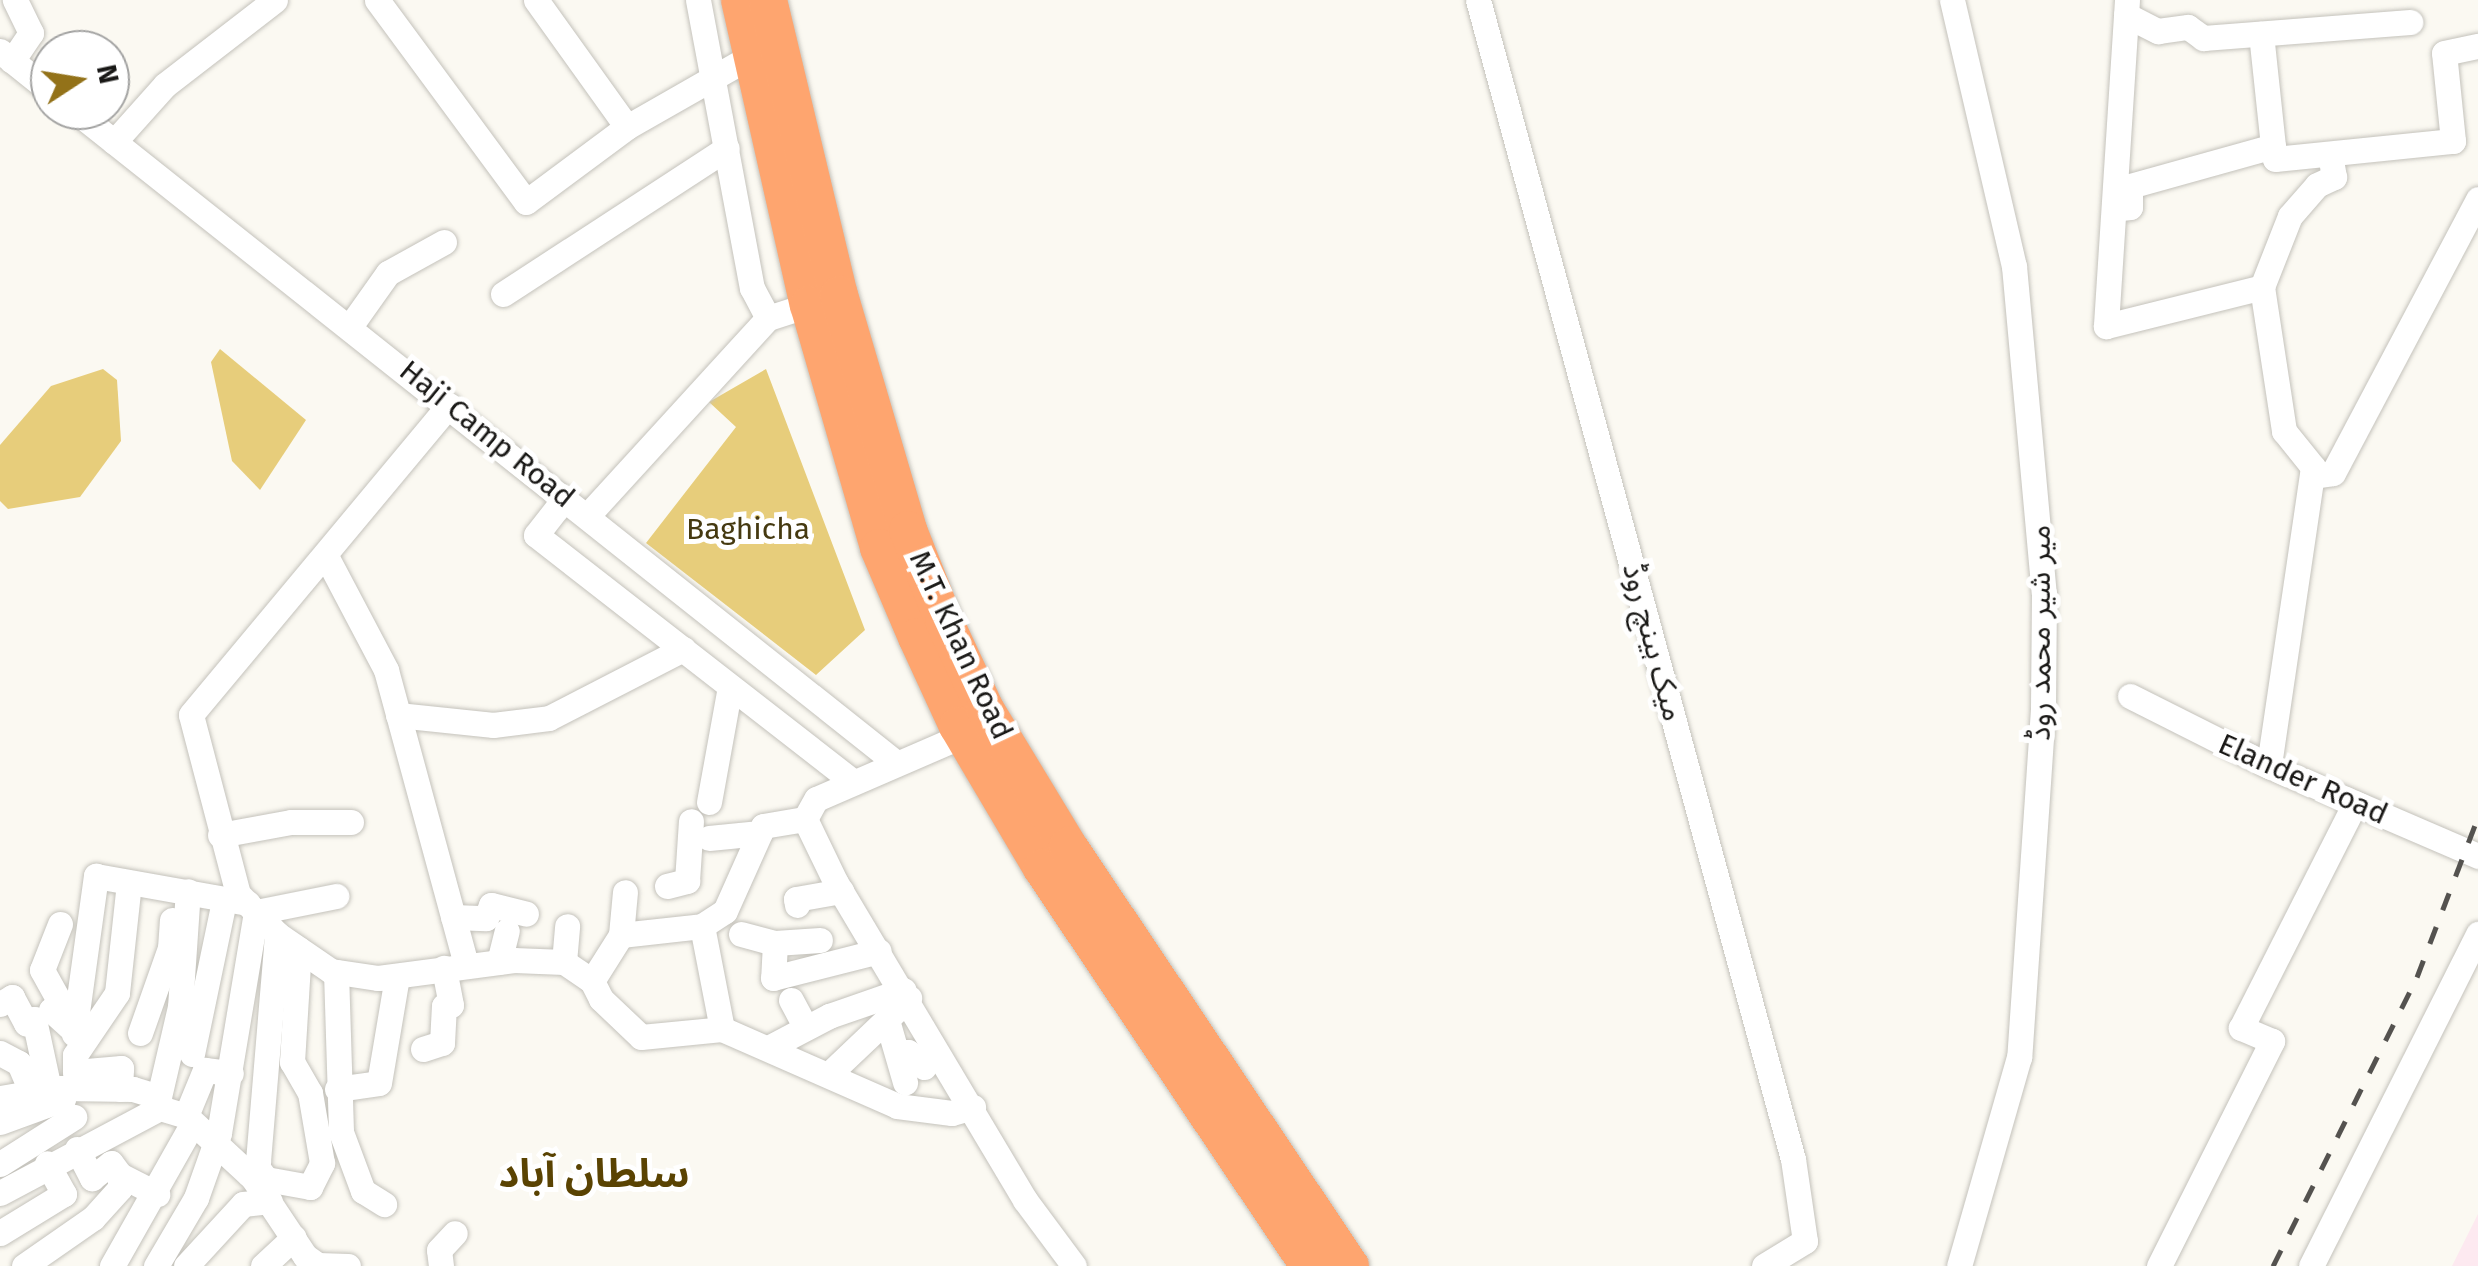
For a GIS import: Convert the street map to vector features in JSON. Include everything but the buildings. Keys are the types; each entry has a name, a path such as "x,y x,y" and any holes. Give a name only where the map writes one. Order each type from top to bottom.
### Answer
{"highway":[{"name":"M.T. Khan Road","path":"740,0 824,300 908,530 985,710 1121,927 1350,1266"},
{"name":"M.T. Khan Road","path":"768,0 824,300 879,548 964,735 1042,868 1309,1266"}],"street":[{"path":"16,0 31,32 6,56 30,75"},
{"path":"114,142 165,85 274,0"},
{"path":"377,0 526,202 626,127 753,55"},
{"path":"536,0 626,127"},
{"path":"698,0 752,288 768,318"},
{"name":"میک ہینچ روڈ","path":"1478,0 1793,1159 1805,1240"},
{"name":"میر شیر محمد روڈ","path":"1952,0 2014,266 2044,592 2044,709 2019,1057 1960,1266"},
{"path":"2126,8 2158,30 2188,27 2204,38 2410,22"},
{"path":"2126,8 2106,326 2262,288"},
{"path":"2261,34 2275,159 2466,139 2444,53 2478,46"},
{"name":"Haji Camp Road","path":"99,130 351,325 896,763"},
{"path":"2114,210 2130,207 2130,186 2273,146"},
{"path":"503,294 727,148"},
{"path":"2268,766 2313,467 2284,431 2262,288 2290,216 2318,184 2334,178 2330,154"},
{"path":"2312,476 2332,473 2478,199"},
{"path":"351,325 388,273 444,242"},
{"path":"588,515 768,318 824,300"},
{"path":"156,1266 196,1198 231,1073 242,906 220,835 192,714 448,405"},
{"path":"565,498 536,535 853,782"},
{"path":"326,556 362,618 398,716 453,917 455,966 451,1005 444,1006 442,1043 385,1049"},
{"path":"398,716 493,724 549,718 682,649"},
{"path":"709,802 730,686"},
{"name":"Elander Road","path":"2130,696 2268,766 2478,856"},
{"path":"805,819 816,798 964,735"},
{"path":"2159,1266 2272,1042 2241,1028 2355,804"},
{"path":"622,935 702,926 724,911 740,888 763,826 805,819"},
{"path":"805,819 841,891 906,994 1025,1200 1074,1266"},
{"path":"220,835 292,822 351,822"},
{"path":"667,886 687,881 700,829 760,833"},
{"path":"120,1089 120,1068 75,1072 96,876 242,906 336,896"},
{"path":"44,1059 78,1043 117,993 128,883"},
{"path":"140,1034 170,948 181,891"},
{"path":"0,1192 159,1103 180,1007 181,891"},
{"path":"797,904 796,900 841,891"},
{"path":"592,981 622,935 626,892"},
{"path":"453,917 486,918 491,905 517,922 499,962"},
{"path":"242,906 336,972 397,976 499,962 564,962 592,981 610,1010 641,1037 722,1030 770,1046 828,1075 918,1110 973,1107"},
{"path":"192,1054 242,906"},
{"path":"60,924 42,970 60,1003 51,1010 78,1043"},
{"path":"564,962 566,926"},
{"path":"702,926 722,1030"},
{"path":"277,934 252,1170 294,1236 318,1265 348,1266"},
{"path":"741,934 775,942 820,940"},
{"path":"2311,1266 2478,934"},
{"path":"775,942 773,978 879,951"},
{"path":"0,1098 47,1090 120,1089 190,1119 214,1143 266,1179 310,1187 322,1164 310,1093 292,1062 299,949"},
{"path":"336,972 341,1132 356,1178 369,1198 384,1204"},
{"path":"337,1089 379,1083 397,976"},
{"path":"828,1075 888,1020 906,994"},
{"path":"770,1046 805,1026 906,994"},
{"path":"0,1004 12,997 26,1023 34,1018 47,1090"},
{"path":"791,1000 805,1026"},
{"path":"888,1020 897,1052 915,1075"},
{"path":"0,1053 19,1062 62,1099 0,1122"},
{"path":"112,1266 157,1194 190,1119 206,1070 231,1073"},
{"path":"0,1164 74,1117"},
{"path":"77,1150 92,1178 111,1162 120,1175 157,1194"},
{"path":"0,1233 64,1194 46,1163"},
{"path":"24,1266 93,1218 120,1188 120,1175"},
{"path":"186,1266 243,1204 270,1201"},
{"path":"448,1263 439,1250 455,1232"},
{"path":"262,1266 294,1236"},
{"path":"1764,1266 1805,1240 1813,1266"}],"shaded area":[{"path":"2478,1214 2478,1266 2452,1266"}],"green space":[{"path":"220,349 306,420 260,490 232,461 211,362"},
{"path":"103,369 117,380 121,441 80,497 8,509 0,501 0,445 51,386"},
{"name":"Baghicha","path":"766,369 865,630 816,675 646,543 736,427 709,402"}],"railway":[{"path":"2273,1266 2417,977 2478,817"}],"district":[{"name":"سلطان آباد","path":"594,1174"}]}
